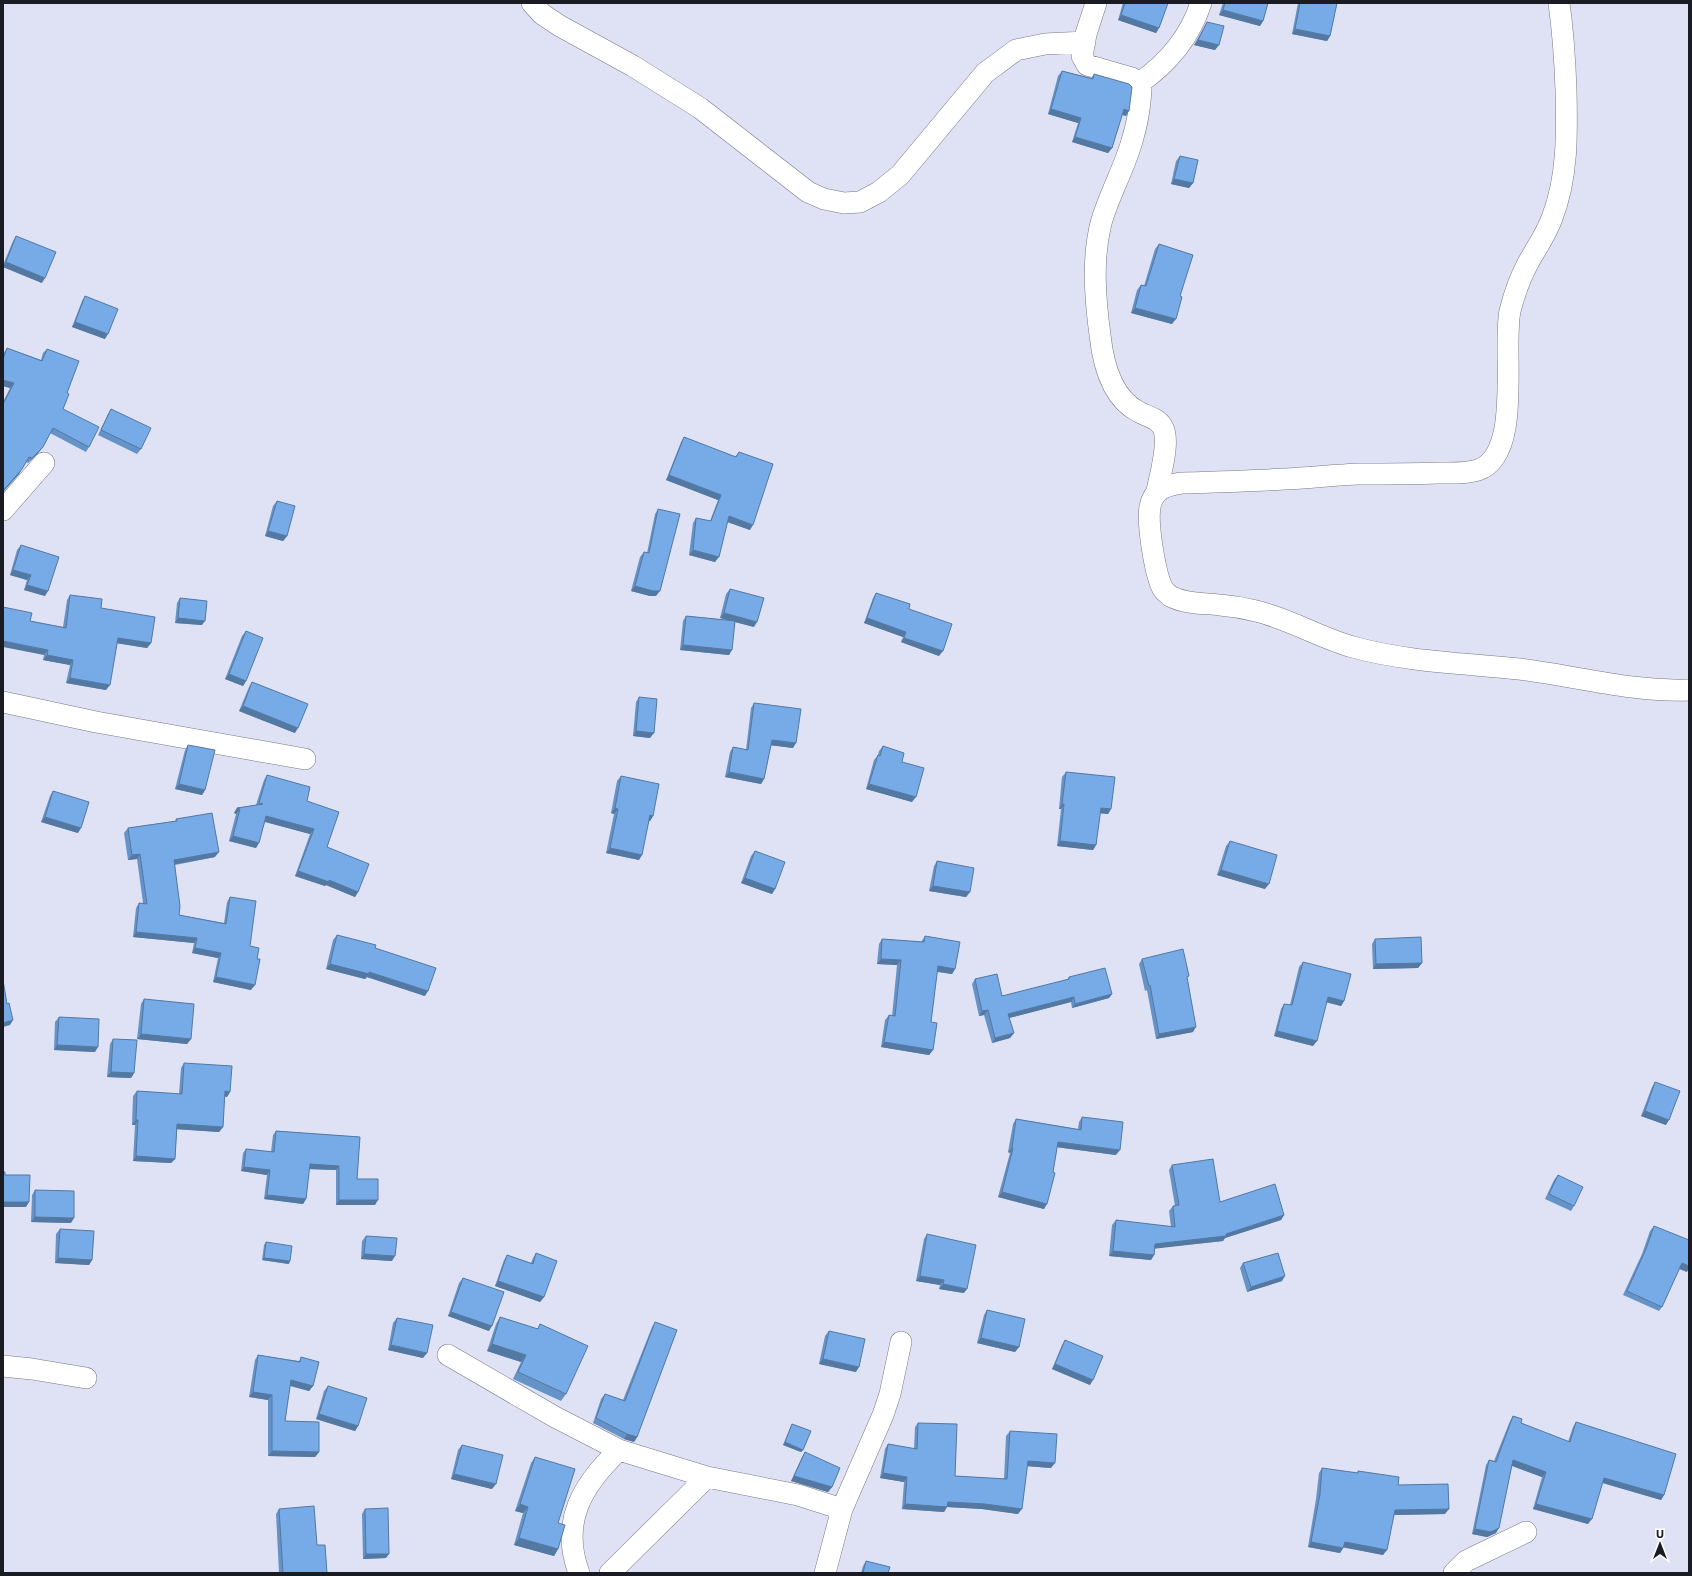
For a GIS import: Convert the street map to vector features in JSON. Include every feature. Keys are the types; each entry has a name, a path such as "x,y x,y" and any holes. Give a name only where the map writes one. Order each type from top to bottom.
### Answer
{"street":[{"path":"532,3 542,14 560,26 633,66 700,108 808,192 824,198 844,202 860,202 879,192 900,175 985,73 1016,50 1045,44 1085,42"},
{"path":"1096,3 1082,56 1086,65 1132,78 1141,90 1132,141 1112,190 1101,224 1096,253 1097,307 1101,344 1108,372 1117,394 1127,405 1156,420 1162,426 1165,442 1157,491 1151,502 1149,513 1150,532 1163,589 1170,596 1181,600 1196,604 1219,605 1257,611 1353,647 1388,655 1520,669 1611,684 1669,691 1689,690"},
{"path":"1138,84 1155,73 1182,44 1201,3"},
{"path":"1157,491 1167,485 1182,483 1284,479 1356,474 1453,473 1478,470 1492,460 1502,445 1506,422 1507,338 1509,314 1515,291 1528,263 1552,220 1564,171 1567,114 1564,39 1559,3"},
{"path":"3,510 44,462"},
{"path":"3,702 96,722 304,759"},
{"path":"826,1573 842,1509 883,1414 890,1394 900,1342"},
{"path":"448,1355 555,1416 619,1450 707,1477 798,1495 842,1509"},
{"path":"3,1366 86,1378"},
{"path":"579,1573 574,1559 572,1546 571,1531 573,1520 587,1488 604,1464 619,1450"},
{"path":"610,1573 707,1477"},
{"path":"1454,1573 1466,1562 1526,1532"}],"building":[{"path":"1125,3 1168,3 1159,28 1121,15"},
{"path":"1225,3 1268,3 1263,21 1223,10"},
{"path":"1300,3 1337,3 1330,36 1295,29"},
{"path":"1207,22 1224,26 1219,45 1198,40"},
{"path":"1062,71 1093,79 1094,74 1129,84 1132,87 1129,111 1124,109 1112,148 1075,137 1081,118 1051,109"},
{"path":"1180,156 1198,160 1193,183 1174,179"},
{"path":"16,236 56,252 45,278 6,262"},
{"path":"1159,244 1193,255 1180,296 1182,297 1176,319 1135,308 1141,285 1146,286"},
{"path":"85,296 118,309 108,334 75,322"},
{"path":"7,348 42,361 47,349 79,361 67,393 69,394 63,409 99,427 89,447 53,428 43,447 32,458 29,457 22,469 3,491 3,404 14,383 3,380 3,359"},
{"path":"111,409 151,428 141,449 101,430"},
{"path":"684,437 736,457 739,452 773,464 753,525 729,516 719,557 693,550 696,518 711,521 721,495 669,475"},
{"path":"277,501 295,506 287,536 268,531"},
{"path":"658,509 680,514 660,591 653,591 635,586 644,552 649,553"},
{"path":"21,545 59,557 48,591 27,585 31,575 13,570"},
{"path":"730,589 764,598 757,622 724,613"},
{"path":"876,593 910,604 909,609 952,624 943,651 904,638 906,632 867,618"},
{"path":"70,595 102,599 101,608 155,617 151,643 118,638 110,685 70,678 73,660 47,655 48,650 3,641 3,607 32,613 30,621 66,628"},
{"path":"180,598 207,601 205,621 178,618"},
{"path":"686,616 735,621 732,650 683,645"},
{"path":"246,631 263,638 246,681 229,674"},
{"path":"252,682 308,704 298,728 243,706"},
{"path":"639,697 657,699 654,733 636,731"},
{"path":"754,703 801,709 796,743 772,740 764,779 729,772 733,747 748,750"},
{"path":"188,745 215,750 205,790 179,784"},
{"path":"883,746 904,753 902,762 924,768 916,797 869,784 878,755 880,756"},
{"path":"1066,772 1115,777 1111,809 1101,808 1096,845 1060,841 1064,804 1062,804"},
{"path":"267,775 310,787 307,801 339,812 327,847 369,864 358,892 329,880 329,882 298,871 314,829 266,816 259,843 233,836 240,809 237,808 263,804 259,803"},
{"path":"621,776 659,784 653,816 650,815 642,855 610,848 618,809 615,808"},
{"path":"53,791 89,802 81,828 45,817"},
{"path":"212,813 219,852 174,860 180,906 179,915 226,924 230,897 256,901 250,946 259,948 257,959 260,959 255,985 216,977 221,953 195,948 197,938 136,932 139,903 147,904 140,854 132,855 128,828 177,821 176,819"},
{"path":"1230,841 1277,855 1269,884 1221,870"},
{"path":"755,851 785,862 775,889 745,878"},
{"path":"937,861 974,868 970,892 933,886"},
{"path":"337,935 376,945 375,948 436,968 428,991 369,972 369,974 330,964"},
{"path":"925,936 960,942 955,969 938,966 931,1022 937,1023 933,1050 884,1042 889,1015 895,1016 901,960 881,959 882,939 924,942"},
{"path":"1421,937 1422,963 1376,964 1375,939"},
{"path":"1183,949 1189,976 1187,977 1196,1027 1159,1034 1150,985 1149,986 1142,959"},
{"path":"1303,962 1351,974 1344,1001 1328,997 1317,1041 1277,1031 1284,1004 1292,1005"},
{"path":"1105,968 1112,994 1075,1004 1074,997 1008,1014 1014,1033 995,1038 988,1010 982,1011 975,979 997,974 1002,996"},
{"path":"3,980 7,1004 9,1003 13,1020 3,1023"},
{"path":"144,999 194,1004 191,1039 141,1034"},
{"path":"59,1017 99,1019 98,1047 57,1045"},
{"path":"113,1039 137,1040 134,1073 111,1072"},
{"path":"184,1063 232,1066 230,1092 225,1091 223,1127 177,1124 175,1159 136,1156 138,1120 136,1120 137,1091 182,1094"},
{"path":"1655,1082 1680,1091 1669,1120 1645,1111"},
{"path":"1082,1117 1123,1122 1120,1150 1058,1142 1053,1172 1055,1173 1047,1204 1002,1192 1013,1148 1016,1119 1081,1130"},
{"path":"276,1131 360,1137 357,1179 378,1179 378,1200 339,1200 339,1166 310,1164 306,1199 267,1195 270,1170 244,1167 246,1149 274,1152"},
{"path":"1213,1159 1220,1202 1275,1184 1284,1215 1226,1234 1226,1236 1155,1244 1154,1255 1113,1251 1116,1220 1175,1227 1173,1206 1179,1205 1172,1165"},
{"path":"3,1171 5,1172 5,1175 30,1175 29,1202 3,1202"},
{"path":"1558,1175 1583,1187 1574,1206 1549,1194"},
{"path":"35,1190 74,1191 74,1218 35,1217"},
{"path":"1654,1226 1689,1240 1689,1266 1682,1263 1662,1307 1627,1291 1646,1249"},
{"path":"60,1229 94,1231 92,1260 58,1258"},
{"path":"927,1234 976,1245 967,1289 943,1284 944,1280 920,1276"},
{"path":"366,1236 397,1238 395,1256 364,1254"},
{"path":"266,1242 292,1246 290,1261 264,1258"},
{"path":"536,1253 557,1261 544,1297 498,1281 507,1255 533,1264"},
{"path":"1278,1253 1285,1276 1251,1287 1243,1263"},
{"path":"463,1278 504,1292 492,1326 451,1312"},
{"path":"987,1310 1025,1319 1019,1347 981,1338"},
{"path":"500,1317 538,1329 540,1324 588,1346 566,1394 518,1372 526,1355 492,1344"},
{"path":"397,1318 433,1325 427,1353 391,1345"},
{"path":"655,1322 677,1330 637,1437 627,1434 596,1418 605,1394 625,1401"},
{"path":"829,1331 865,1339 859,1367 823,1359"},
{"path":"1065,1340 1103,1356 1093,1380 1055,1364"},
{"path":"258,1355 300,1362 301,1357 319,1362 313,1386 291,1380 285,1421 319,1422 319,1452 272,1451 272,1395 253,1392"},
{"path":"328,1386 367,1398 358,1426 319,1414"},
{"path":"1513,1416 1522,1419 1521,1423 1570,1442 1576,1422 1676,1454 1664,1495 1604,1478 1592,1519 1536,1504 1546,1472 1513,1460 1499,1528 1491,1532 1475,1529 1489,1460 1496,1462"},
{"path":"918,1423 957,1424 955,1476 1007,1479 1010,1431 1057,1434 1055,1463 1028,1461 1022,1509 985,1504 948,1502 947,1507 905,1504 907,1477 883,1473 888,1444 917,1449"},
{"path":"792,1424 811,1431 803,1450 785,1442"},
{"path":"462,1445 503,1455 496,1484 454,1474"},
{"path":"805,1452 840,1468 832,1487 794,1476"},
{"path":"535,1457 575,1469 558,1523 565,1525 558,1549 519,1538 528,1507 520,1504"},
{"path":"1322,1468 1399,1477 1398,1485 1448,1484 1449,1509 1395,1510 1387,1550 1345,1542 1343,1548 1311,1542 1320,1494"},
{"path":"314,1506 317,1545 325,1545 327,1573 283,1573 279,1509"},
{"path":"388,1508 389,1554 366,1554 365,1509"},
{"path":"866,1561 890,1567 888,1573 863,1573"}]}
